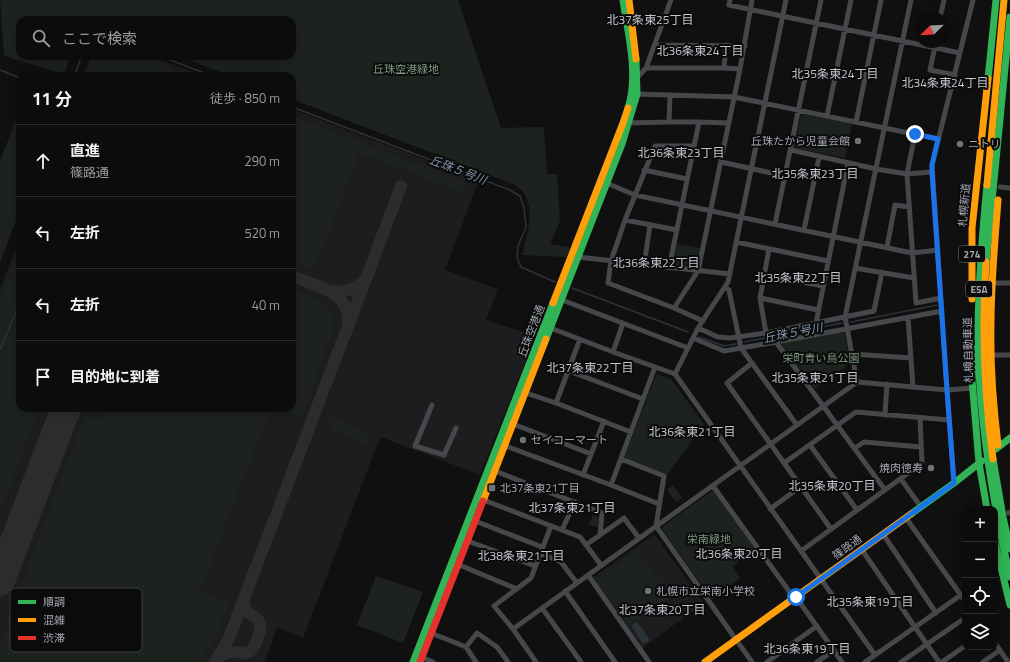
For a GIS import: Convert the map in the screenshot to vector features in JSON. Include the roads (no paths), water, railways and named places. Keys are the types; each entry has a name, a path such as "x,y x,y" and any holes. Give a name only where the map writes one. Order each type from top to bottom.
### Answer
{"main road":[{"name":"丘珠空港通","path":"623,0 635,80"},
{"name":"丘珠空港通","path":"413,662 465,540 626,123 634,95 637,67 629,0"},
{"name":"札幌新道","path":"986,506 979,463 973,388 972,228 996,0"},
{"name":"札樽自動車道","path":"1004,0 981,244 978,341 983,427 990,482 1000,538 1010,577"},
{"name":"札樽自動車道","path":"1010,17 985,287 986,390 989,426 997,481 1010,549"},
{"name":"274","path":"1010,73 992,283 991,355 998,447 1010,524"},
{"name":"丘珠空港通","path":"548,327 562,300 604,182"},
{"name":"丘珠空港通","path":"465,540 475,521 481,499 495,471 502,445 513,424 522,392"},
{"name":"篠路通","path":"705,662 954,483 1010,438"},
{"path":"998,555 1010,605"},
{"name":"丘珠空港通","path":"421,660 455,563"}],"street":[{"path":"635,80 646,68 672,0"},
{"path":"730,0 729,5 914,44"},
{"path":"674,308 698,271 740,69 752,0"},
{"path":"675,374 698,328 725,287 730,274 786,0"},
{"path":"775,224 821,0"},
{"path":"827,116 851,0"},
{"path":"856,122 881,0"},
{"path":"857,382 845,317 911,0"},
{"path":"941,12 944,0"},
{"path":"954,483 932,165 973,0"},
{"path":"655,45 744,46"},
{"path":"724,68 726,45"},
{"path":"954,75 930,70 934,48 960,53"},
{"path":"646,68 740,69"},
{"path":"634,95 734,97 938,139"},
{"path":"669,122 670,95"},
{"path":"669,268 699,122"},
{"path":"626,123 728,123"},
{"path":"915,134 907,174 916,303 941,298"},
{"path":"694,146 655,146 625,220 611,261 608,283 674,308 703,321"},
{"path":"790,150 876,169 907,174 932,172"},
{"path":"804,230 819,157"},
{"path":"721,162 785,176"},
{"path":"816,323 848,163"},
{"path":"644,170 687,179"},
{"path":"604,182 635,195 861,242 912,252 938,250"},
{"path":"1000,186 1010,188"},
{"path":"887,247 895,205 909,208"},
{"path":"625,220 677,230"},
{"path":"644,265 650,225"},
{"path":"736,242 828,261"},
{"path":"766,332 760,298 769,249"},
{"path":"578,257 730,274"},
{"path":"856,268 914,278"},
{"path":"698,328 718,337 730,338 874,311 882,272"},
{"path":"765,275 823,286"},
{"path":"992,283 1010,283"},
{"path":"725,287 730,290 741,348 796,425"},
{"path":"760,298 818,310"},
{"path":"562,300 688,348"},
{"path":"693,338 724,351 942,311"},
{"path":"908,317 913,387"},
{"path":"613,352 623,323"},
{"path":"548,327 675,374 821,579 873,658"},
{"path":"556,403 580,339"},
{"path":"776,342 885,490"},
{"path":"852,354 911,358"},
{"path":"991,355 1010,355"},
{"path":"752,363 727,383 831,529"},
{"path":"611,485 655,367"},
{"path":"569,371 643,399"},
{"path":"513,629 857,382 947,390 973,388"},
{"path":"884,415 887,384"},
{"path":"522,392 556,403 631,432"},
{"path":"432,405 415,446 444,455 456,428"},
{"path":"784,463 856,412 950,420"},
{"path":"801,551 922,463 920,418"},
{"path":"583,475 604,421"},
{"path":"513,424 591,454"},
{"path":"855,448 864,442 921,447"},
{"path":"502,445 659,504"},
{"path":"810,445 857,510"},
{"path":"621,459 664,476 656,526 752,662"},
{"path":"495,471 602,512 600,535"},
{"path":"901,479 920,507"},
{"path":"713,486 842,662"},
{"path":"770,509 800,487"},
{"path":"481,499 580,537 601,566"},
{"path":"562,530 574,502"},
{"path":"586,545 624,518 639,538"},
{"path":"865,662 873,658 915,626 961,595 906,518"},
{"path":"475,521 542,547"},
{"path":"534,661 513,629 494,606 531,578 550,526"},
{"path":"883,534 936,613"},
{"path":"465,540 535,566"},
{"path":"862,550 940,662 962,648"},
{"path":"540,553 561,562 577,583"},
{"path":"455,563 516,589"},
{"path":"588,575 649,662"},
{"path":"565,591 615,662"},
{"path":"542,608 581,662"},
{"path":"901,662 962,620"},
{"path":"767,662 817,626"},
{"path":"431,633 466,647 476,662"},
{"path":"466,647 477,633 497,647 508,662"},
{"path":"998,647 1008,662"},
{"path":"817,662 834,650"},
{"path":"983,662 1000,650"},
{"path":"421,660 433,662"}],"waterway":[{"name":"丘珠５号川","path":"76,72 80,60"},
{"name":"丘珠５号川","path":"170,60 202,72"},
{"name":"丘珠５号川","path":"0,70 16,76"},
{"name":"丘珠５号川","path":"296,109 510,190 520,196 524,208 526,227 518,246 517,258 521,267 555,282"},
{"name":"丘珠５号川","path":"572,288 688,332"},
{"name":"丘珠５号川","path":"851,322 937,305"},
{"path":"0,350 16,312"},
{"name":"丘珠５号川","path":"744,342 842,323"},
{"name":"丘珠５号川","path":"699,337 724,346 736,344"}],"place":[{"name":"丘珠たから児童会館","path":"858,141"},
{"name":"ニトリ","path":"960,144"},
{"name":"セイコーマート","path":"523,440"},
{"name":"焼肉徳寿","path":"931,468"},
{"name":"北37条東21丁目","path":"492,488"},
{"name":"札幌市立栄南小学校","path":"648,591"}],"district":[{"name":"北37条東25丁目","path":"650,20"},
{"name":"北36条東24丁目","path":"700,51"},
{"name":"北35条東24丁目","path":"835,74"},
{"name":"北34条東24丁目","path":"945,83"},
{"name":"北36条東23丁目","path":"681,153"},
{"name":"北35条東23丁目","path":"815,174"},
{"name":"北36条東22丁目","path":"656,263"},
{"name":"北35条東22丁目","path":"798,278"},
{"name":"北37条東22丁目","path":"590,368"},
{"name":"北35条東21丁目","path":"815,378"},
{"name":"北36条東21丁目","path":"692,432"},
{"name":"北35条東20丁目","path":"832,486"},
{"name":"北37条東21丁目","path":"572,508"},
{"name":"北36条東20丁目","path":"739,554"},
{"name":"北38条東21丁目","path":"521,556"},
{"name":"北35条東19丁目","path":"870,602"},
{"name":"北37条東20丁目","path":"662,610"},
{"name":"北36条東19丁目","path":"807,649"}],"park label":[{"name":"丘珠空港緑地","path":"406,69"},
{"name":"栄町青い鳥公園","path":"821,358"},
{"name":"栄南緑地","path":"709,539"}]}
